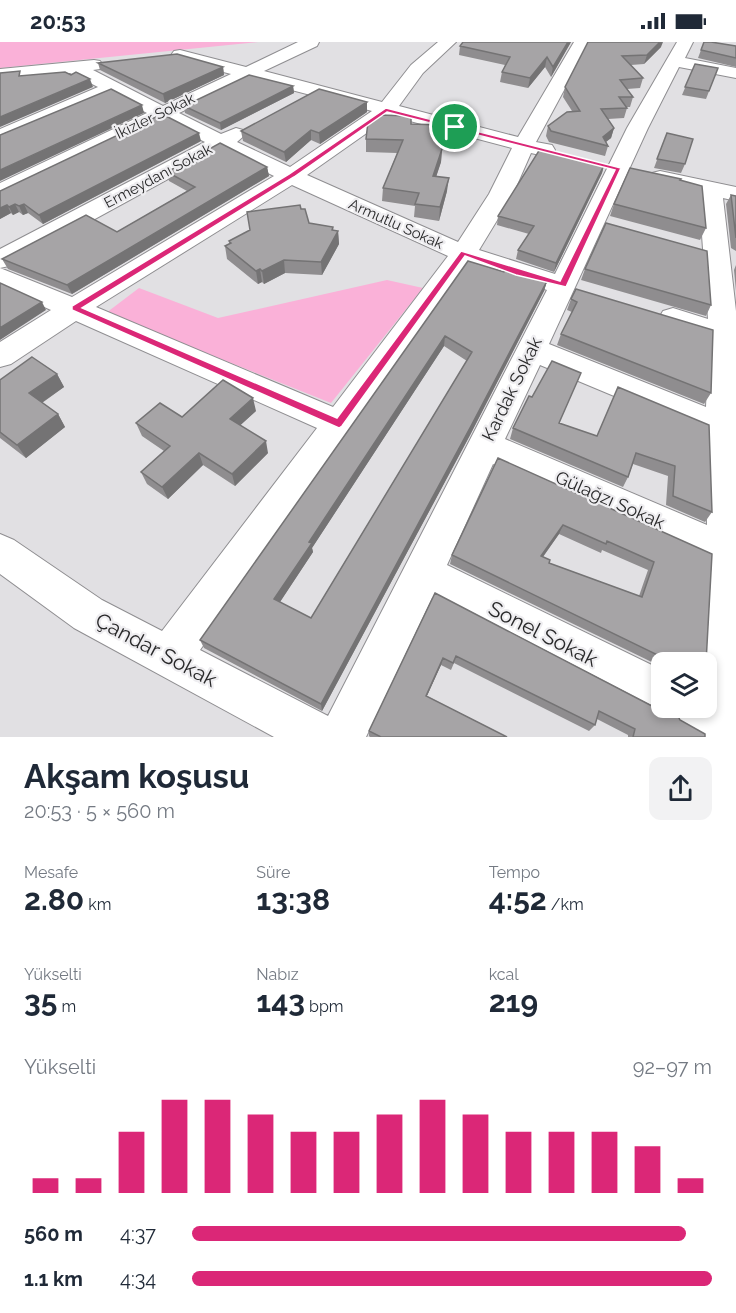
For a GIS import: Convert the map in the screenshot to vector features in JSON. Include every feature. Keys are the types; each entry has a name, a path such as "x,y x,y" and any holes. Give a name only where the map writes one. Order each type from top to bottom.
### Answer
{"street":[{"path":"262,46 297,42"},
{"name":"İkizler Sokak","path":"0,192 311,42"},
{"path":"0,356 291,176 386,110 417,69 448,42"},
{"path":"169,657 464,253 501,194 524,145 582,42"},
{"path":"227,50 174,56 248,72 566,156"},
{"path":"679,51 736,73"},
{"name":"Kardak Sokak","path":"342,737 424,574 531,350 573,288 605,224 608,167 679,51"},
{"path":"0,74 108,63"},
{"name":"Armutlu Sokak","path":"73,67 291,176 419,236 519,273 573,288"},
{"path":"0,93 29,81 28,72"},
{"path":"0,137 112,88"},
{"path":"284,108 315,90"},
{"name":"Ermeydanı Sokak","path":"0,260 253,125"},
{"path":"608,167 723,191 715,254 730,335 731,553 724,670 714,725"},
{"path":"0,278 75,308 339,424"},
{"path":"649,310 730,335"},
{"path":"531,350 729,430"},
{"name":"Gülağzı Sokak","path":"484,445 731,553"},
{"name":"Çandar Sokak","path":"0,552 88,614 320,737"},
{"name":"Sonel Sokak","path":"424,574 651,688"}],"shaded area":[{"path":"0,42 258,42 0,68"},
{"path":"387,280 423,288 331,403 106,313 139,288 218,318"}],"building":[{"path":"463,42 568,42 553,67 547,57 530,78 502,72 510,57 460,46"},
{"path":"588,42 660,42 647,55 622,56 643,78 620,80 633,97 619,97 627,108 601,109 614,128 603,137 608,146 551,131 548,126 567,112 580,111 565,87"},
{"path":"704,42 736,46 736,58 701,50"},
{"path":"177,54 223,67 163,94 98,63"},
{"path":"695,64 718,68 709,91 685,87"},
{"path":"20,71 19,76 65,72 71,75 76,72 90,79 0,117 0,73"},
{"path":"249,75 293,86 220,123 184,106"},
{"path":"111,89 142,105 0,170 0,135"},
{"path":"319,89 367,102 319,133 311,130 284,152 241,131"},
{"path":"162,114 199,133 39,215 24,204 9,207 7,205 0,208 0,191"},
{"path":"379,115 411,116 411,124 441,125 442,149 433,176 449,178 440,207 415,204 419,193 383,188 403,140 366,139 368,122"},
{"path":"667,133 693,139 685,164 657,159"},
{"path":"220,143 267,167 67,285 2,259 86,215 117,232 195,187 167,172"},
{"path":"540,149 604,165 556,263 518,250 534,226 498,216"},
{"path":"630,168 702,186 706,228 614,204"},
{"path":"731,195 736,196 736,238"},
{"path":"300,205 301,209 305,209 309,223 333,227 332,230 338,231 321,262 284,260 262,271 260,269 256,271 225,246 231,243 229,241 250,230 247,212"},
{"path":"606,223 707,251 711,305 585,269"},
{"path":"468,261 504,272 507,268 547,281 321,704 200,640","holes":["445,336 472,352 311,618 274,599"]},
{"path":"0,283 42,302 0,328"},
{"path":"576,289 713,330 711,393 561,334 577,302 571,299"},
{"path":"32,357 57,374 29,393 58,414 17,445 0,432 0,380"},
{"path":"552,361 581,373 559,423 597,436 618,387 709,425 712,512 673,496 675,466 636,453 628,477 513,428 529,396 532,397"},
{"path":"223,380 253,398 230,419 266,441 232,474 199,453 162,487 141,472 170,446 136,423 160,403 182,417"},
{"path":"498,458 712,554 707,652 651,652 452,555","holes":["563,525 606,544 607,541 654,562 642,597 549,563 550,560 541,556"]},
{"path":"435,593 651,705 651,718 679,718 705,734 705,737 633,737 635,729 599,711 595,725 456,656 453,663 443,658 426,696 507,737 381,737 369,731"}],"route":[{"path":"386,110 455,127 619,169 563,285 519,273 464,253 339,424 75,308 291,176 386,110"}]}
